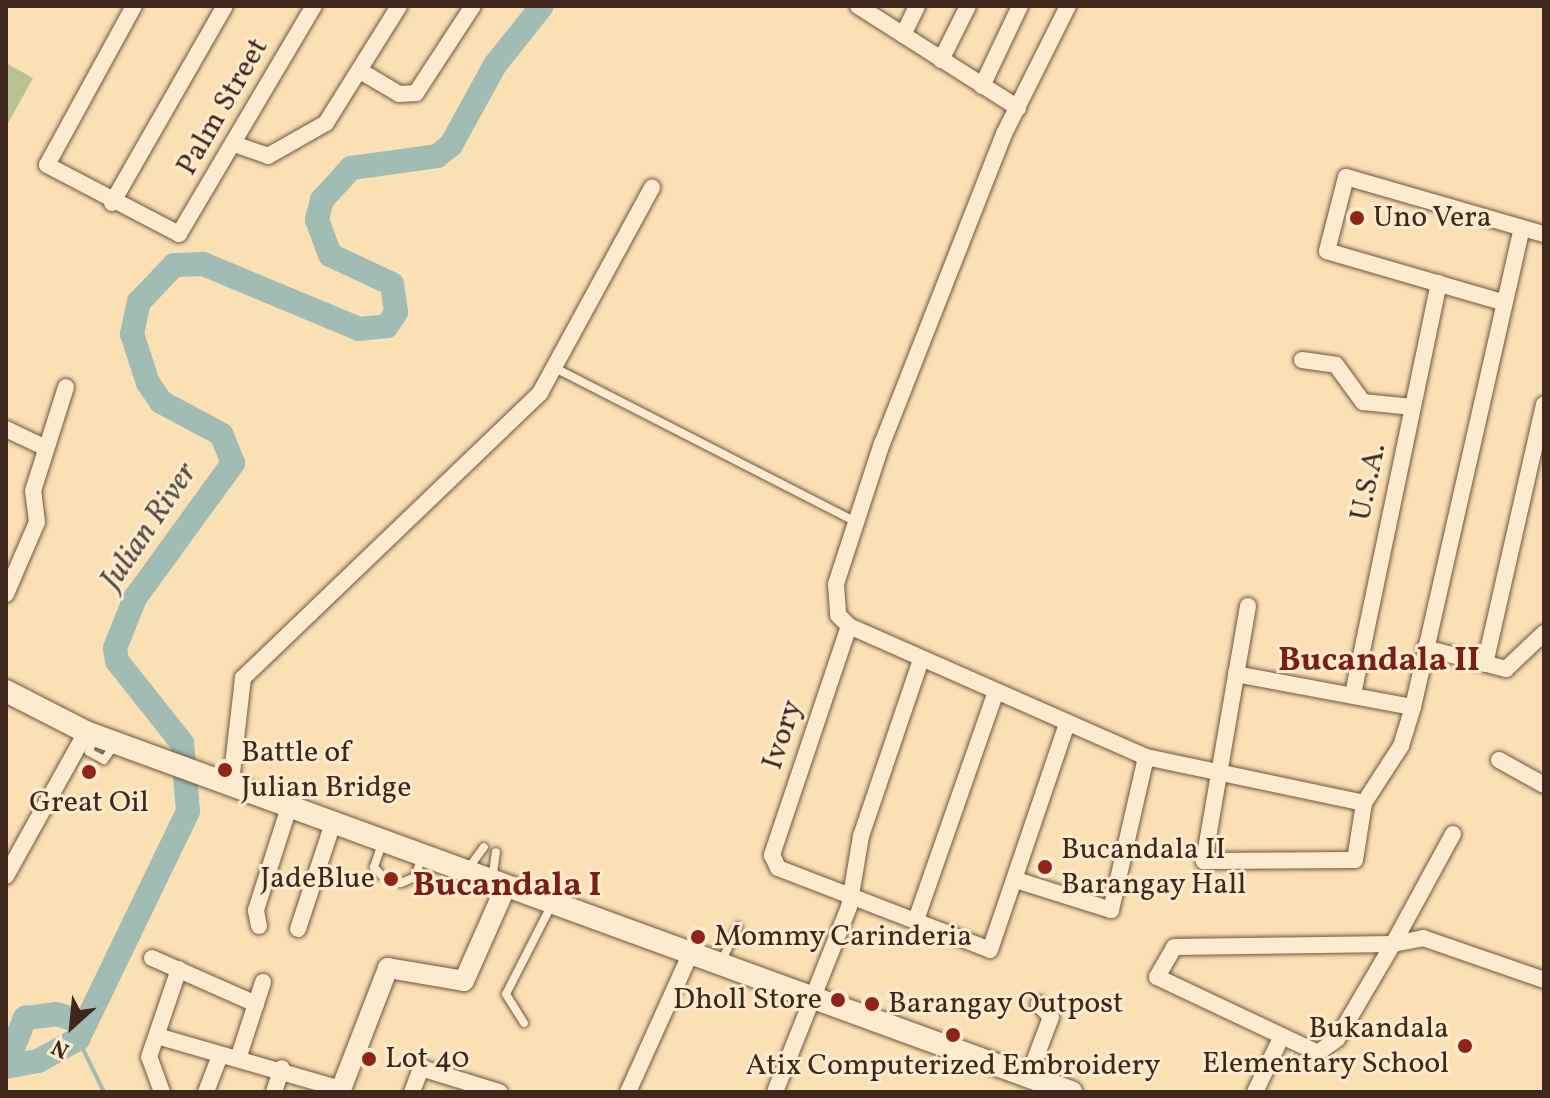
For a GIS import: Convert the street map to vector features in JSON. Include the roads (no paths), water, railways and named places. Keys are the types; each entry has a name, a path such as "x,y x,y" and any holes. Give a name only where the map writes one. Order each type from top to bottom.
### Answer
{"main road":[{"path":"6,691 99,737 224,779 810,1001 1071,1092"}],"street":[{"path":"134,6 47,165 112,203 225,6"},
{"name":"Palm Street","path":"112,203 179,234 314,6"},
{"path":"234,144 268,156 326,123 362,72 399,6"},
{"path":"362,72 399,94 416,93 473,6"},
{"path":"903,35 917,6"},
{"path":"941,60 968,6"},
{"path":"982,86 1020,6"},
{"path":"1068,6 1018,108 856,522 834,597 849,626 995,694 1146,757 1214,774 1364,803"},
{"path":"863,7 1018,108"},
{"path":"1502,302 1327,251 1346,177 1544,234"},
{"path":"224,779 235,706 251,667 520,417 555,368 652,188"},
{"path":"1248,606 1214,774 1204,861 1355,860 1364,803 1401,746 1413,707 1502,302 1522,228"},
{"name":"U.S.A.","path":"1353,694 1439,283"},
{"path":"1302,360 1336,365 1363,402 1413,407"},
{"path":"6,594 37,522 33,491 66,387"},
{"path":"1485,664 1544,405"},
{"path":"6,429 46,448"},
{"name":"Ivory","path":"849,626 772,862 853,895"},
{"path":"1425,648 1506,669 1544,633"},
{"path":"775,1092 853,895 861,836 921,660"},
{"path":"1236,674 1413,707"},
{"path":"916,920 995,694"},
{"path":"853,895 990,950 1067,724"},
{"path":"6,876 99,737"},
{"path":"1016,880 1111,910 1146,757"},
{"path":"1499,760 1544,785"},
{"path":"259,926 256,910 290,804"},
{"path":"298,929 334,820"},
{"path":"1453,834 1393,944 1337,1039 1318,1053 1280,1040 1157,977 1174,947 1393,944 1423,938 1456,944 1544,980"},
{"path":"157,1036 219,1058 282,1068 340,1090 388,968 464,981 499,884"},
{"path":"628,1092 690,955"},
{"path":"152,958 256,1004"},
{"path":"162,1092 150,1065 179,969"},
{"path":"238,1059 263,982"},
{"path":"1028,1078 1051,1017 1039,1004"},
{"path":"1255,1092 1280,1040"},
{"path":"206,1092 219,1058"},
{"path":"274,1092 282,1068"},
{"path":"412,1092 421,1068 471,1087 499,1092"}],"lane":[{"path":"555,368 856,522"},
{"path":"381,875 374,867 383,841"},
{"path":"467,871 475,851 484,847"},
{"path":"496,852 499,884"},
{"path":"401,883 415,877 422,856"},
{"path":"524,1023 506,994 552,903"},
{"path":"719,966 738,927"}],"waterway":[{"name":"Julian River","path":"6,1067 38,1061 78,1039 188,811 182,743 117,661 115,648 135,598 233,463 221,434 161,402 148,383 132,334 139,302 174,265 203,264 359,329 387,326 396,312 392,284 330,255 317,219 322,200 351,168 437,156 451,145 495,65 542,6"},
{"path":"6,1066 25,1018 56,1014 86,1023"},
{"path":"78,1039 104,1092"}],"place":[{"name":"Uno Vera","path":"1357,218"},
{"name":"Battle of Julian Bridge","path":"225,770"},
{"name":"Great Oil","path":"89,772"},
{"name":"Bucandala II Barangay Hall","path":"1045,867"},
{"name":"JadeBlue","path":"391,879"},
{"name":"Mommy Carinderia","path":"698,937"},
{"name":"Dholl Store","path":"838,1000"},
{"name":"Barangay Outpost","path":"872,1004"},
{"name":"Atix Computerized Embroidery","path":"953,1035"},
{"name":"Bukandala Elementary School","path":"1465,1046"},
{"name":"Lot 40","path":"369,1059"}],"district":[{"name":"Bucandala II","path":"1379,662"},
{"name":"Bucandala I","path":"507,887"}]}
